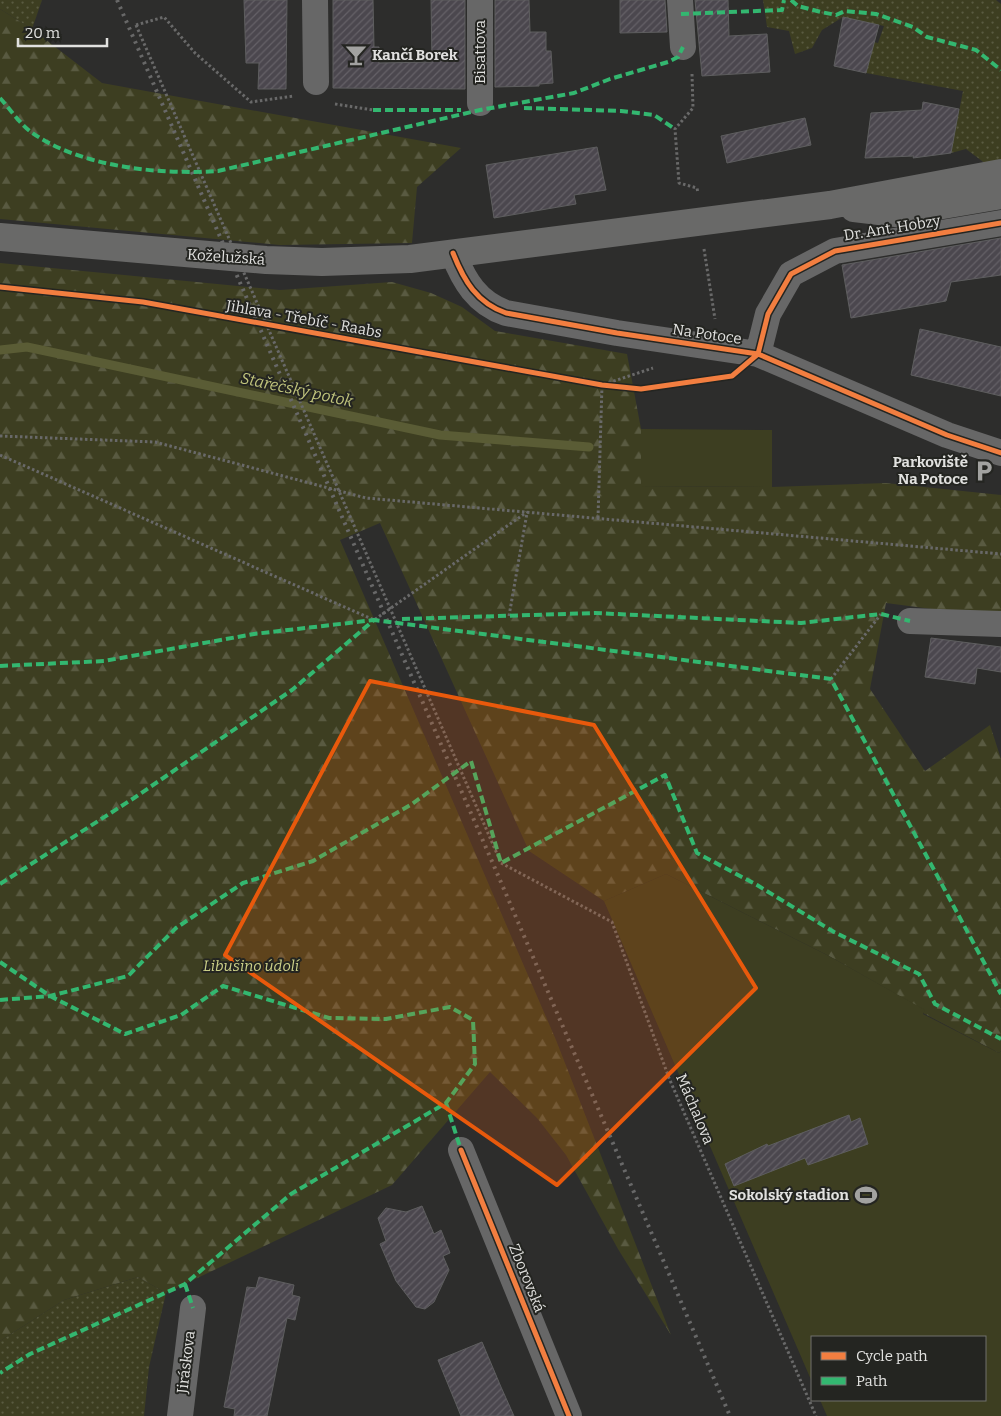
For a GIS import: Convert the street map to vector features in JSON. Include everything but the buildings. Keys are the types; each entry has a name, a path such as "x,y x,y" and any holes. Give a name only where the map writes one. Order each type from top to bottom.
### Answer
{"main road":[{"path":"453,253 830,205 1001,173"},
{"path":"830,205 896,213 1001,195"},
{"name":"Koželužská","path":"0,237 130,250 278,261 366,261 453,253"}],"street":[{"path":"315,0 316,82"},
{"name":"Bisattova","path":"480,0 480,103"},
{"path":"680,0 683,47"},
{"name":"Dr. Ant. Hobzy","path":"758,354 768,314 791,274 835,251 1001,223"},
{"name":"Na Potoce","path":"453,253 471,289 491,308 506,313 618,333 758,354 947,435 1001,453"},
{"path":"910,621 1001,624"},
{"name":"Zborovská","path":"461,1150 569,1416"},
{"name":"Jiráskova","path":"180,1416 193,1308"}],"path":[{"path":"679,183 676,129 693,108 692,73 683,47"},
{"path":"704,247 715,319"},
{"path":"593,383 622,387"},
{"path":"598,518 602,385"},
{"path":"0,436 155,442 366,498 1001,554"},
{"path":"0,455 374,620 527,512"},
{"path":"509,616 527,512"},
{"path":"831,678 881,614"}],"highlighted area":[{"path":"370,681 594,725 756,988 557,1185 225,955"}],"green space":[{"path":"0,0 42,0 32,29 0,9"},
{"path":"763,0 996,0 1001,4 1001,159 986,164 966,149 951,153 963,91 866,73 874,42 878,43 884,26 843,17 822,30 812,48 795,54 789,31 767,27"},
{"path":"0,9 32,29 102,83 461,148 417,187 412,243 280,245 0,219"},
{"name":"Libušino údolí","path":"0,263 280,290 392,282 431,293 462,307 495,331 627,354 641,429 641,486 772,487 886,483 1001,495 1001,618 886,603 870,689 925,771 990,725 1001,759 1001,1051 999,1053 923,1013 924,1010 829,956 666,874 604,901 529,851 380,523 340,540 556,1040 671,1335 618,1249 566,1155 537,1118 490,1072 392,1185 166,1293 138,1277 64,1300 0,1341"},
{"path":"641,429 772,430 772,487 641,486"},
{"name":"Sokolský stadion","path":"666,874 829,956 925,1010 923,1014 999,1053 1001,1051 1001,1416 827,1416 820,1401 986,1401 986,1336 811,1336 811,1380 604,901"},
{"path":"138,1277 166,1293 149,1367 144,1416 0,1416 0,1341 64,1300"}],"waterway":[{"name":"Stařečský potok","path":"0,350 27,347 440,435 589,447"}],"railway":[{"path":"117,0 494,866 730,1416"}],"marked path":[{"path":"681,14 782,10 784,0"},
{"path":"791,0 798,6 836,15 845,11 876,14 913,27 927,37 976,50 1001,70"},
{"path":"0,98 31,132 51,144 96,161 146,170 171,172 218,171 480,110 574,93 610,79 668,62 678,57 683,47"},
{"path":"524,108 621,111 654,115 675,129"},
{"path":"373,110 461,110"},
{"path":"402,619 595,613 801,623 881,614 910,621"},
{"path":"0,666 104,661 254,634 374,620"},
{"path":"0,884 134,798 292,690 374,620 831,679 1001,994"},
{"path":"0,1000 50,996 128,976 176,928 243,883 313,861 412,804 471,761 501,863 665,775 697,853 757,885 834,932 919,974 935,1004 1001,1039"},
{"path":"0,962 50,996 125,1034 181,1015 223,986 329,1018 386,1019 450,1007 473,1020 475,1064 446,1103 291,1194 185,1284 30,1354 0,1373"},
{"path":"446,1103 461,1150"},
{"path":"185,1284 193,1308"}],"cycle path":[{"name":"Jihlava - Třebíč - Raabs","path":"0,287 143,302 602,385 641,389 732,376 758,354 768,314 791,274 835,251 1001,223"},
{"path":"453,253 467,282 479,297 496,309 506,313 617,333 758,354 947,435 1001,453"},
{"path":"461,1150 569,1416"}],"place":[{"name":"Kančí Borek","path":"356,55"},
{"name":"Parkoviště Na Potoce","path":"984,471"},
{"name":"Sokolský stadion","path":"866,1195"}]}
